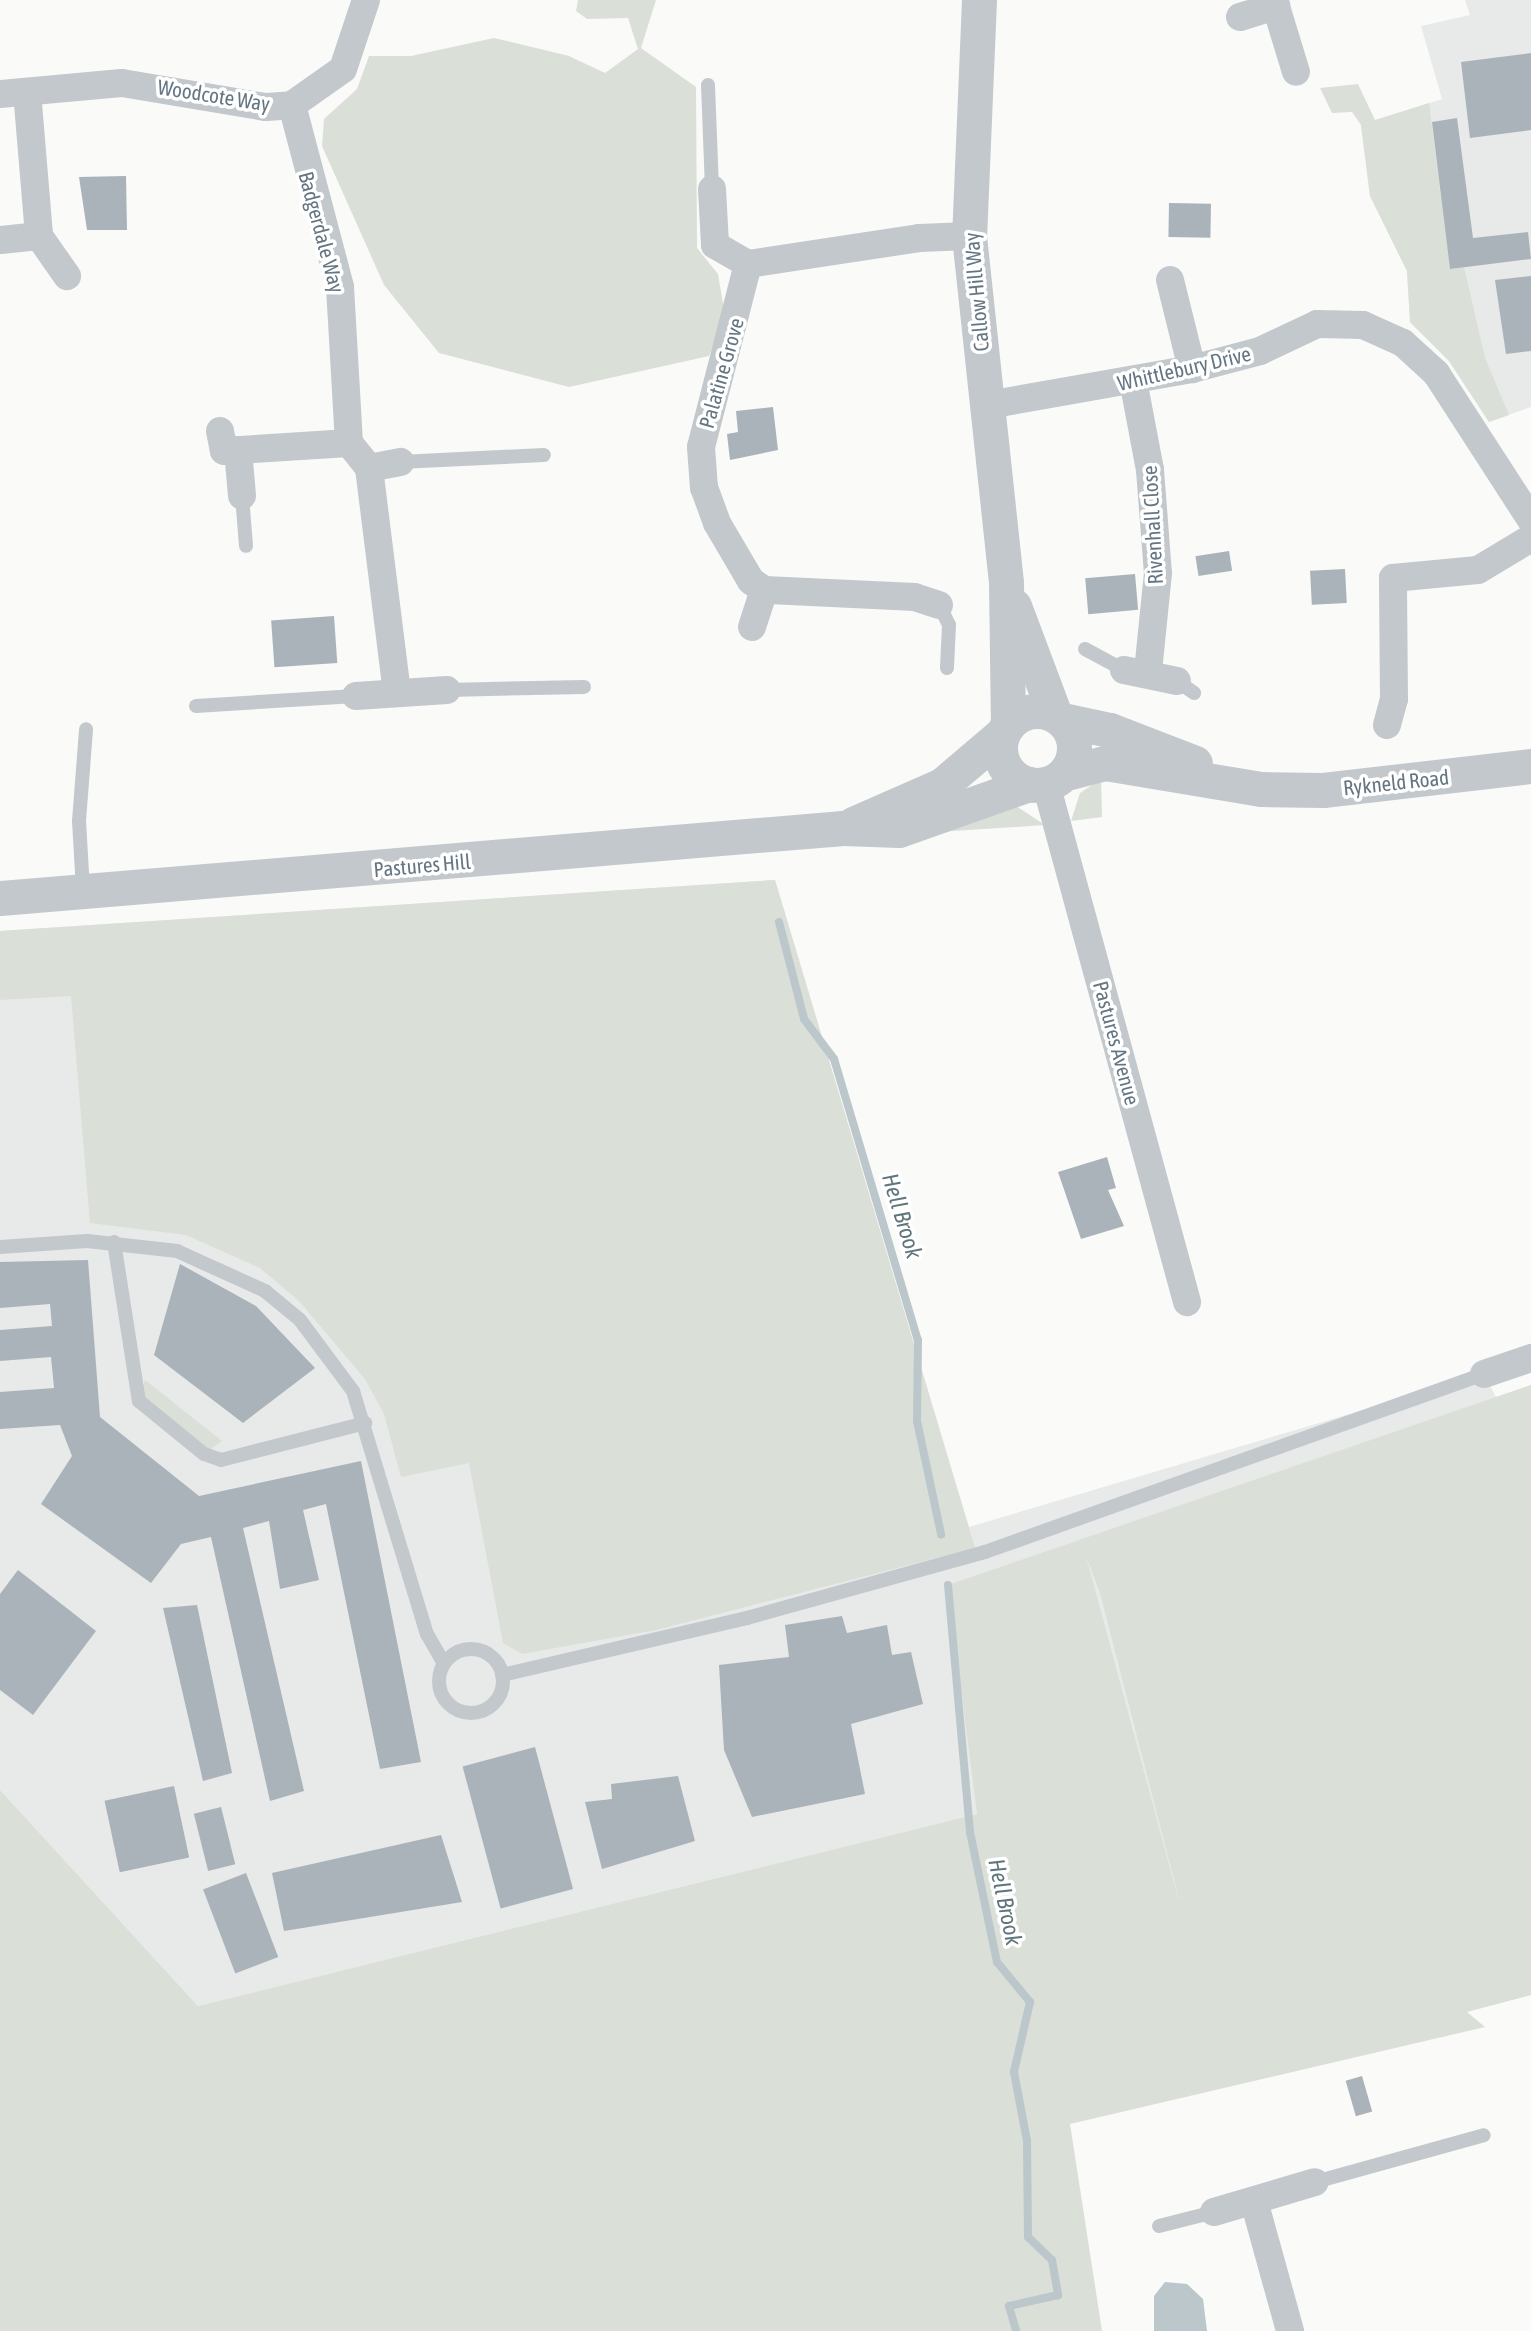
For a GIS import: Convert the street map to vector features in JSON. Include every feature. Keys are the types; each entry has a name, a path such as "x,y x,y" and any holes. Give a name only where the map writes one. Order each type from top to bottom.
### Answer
{"street":[{"name":"Woodcote Way","path":"14,93 149,85 266,107 292,105 343,69 366,0"},
{"name":"Callow Hill Way","path":"979,0 969,236 1006,583 1005,730"},
{"path":"1240,16 1275,3 1296,72"},
{"path":"14,93 40,236 67,276"},
{"name":"Badgerdale Way","path":"292,105 340,286 349,443"},
{"path":"712,189 715,245 748,264 919,237 969,236"},
{"path":"1,240 40,236"},
{"name":"Palatine Grove","path":"748,264 704,427 701,469 723,538 764,590"},
{"path":"1170,280 1192,369"},
{"name":"Whittlebury Drive","path":"988,405 1192,369 1260,351 1317,324 1381,331 1436,373 1531,520"},
{"name":"Rivenhall Close","path":"1133,380 1150,470 1158,573 1136,671"},
{"path":"242,496 229,441 349,443 369,468 397,692"},
{"path":"369,468 400,462"},
{"path":"1387,725 1394,699 1393,578 1478,570 1531,538"},
{"name":"Callow Hill Way","path":"1006,583 1059,717"},
{"path":"752,626 764,590 902,596 939,605"},
{"path":"1136,671 1185,687"},
{"path":"356,696 447,690"},
{"path":"1032,711 1059,717 1073,738 1047,780 1003,761 1005,730 1032,711"},
{"name":"Rykneld Road","path":"1059,717 1110,730 1261,789"},
{"name":"Pastures Hill","path":"843,828 942,785 1005,730"},
{"name":"Rykneld Road","path":"1047,780 1105,763 1261,789 1323,790 1531,766"},
{"name":"Pastures Hill","path":"0,898 843,828 899,830 1047,780"},
{"name":"Pastures Avenue","path":"1047,780 1187,1302"},
{"path":"1484,1374 1531,1358"},
{"path":"1214,2212 1315,2182"},
{"path":"1254,2201 1290,2331"}],"lane":[{"path":"708,85 712,189"},
{"path":"400,462 544,455"},
{"path":"242,496 246,546"},
{"path":"939,605 948,625 947,668"},
{"path":"1085,649 1136,671"},
{"path":"447,690 584,687"},
{"path":"196,706 356,696"},
{"path":"83,891 79,821 86,729"},
{"path":"0,1247 114,1242 177,1251 265,1291 329,1352 365,1423 427,1634 444,1663 441,1694 461,1712 495,1703 502,1675 497,1662 475,1649 444,1663"},
{"path":"114,1242 139,1401 204,1454 221,1460 365,1423"},
{"path":"502,1675 747,1618 985,1552 1484,1374"},
{"path":"1315,2182 1484,2135"},
{"path":"1160,2226 1214,2212"}],"shaded area":[{"path":"578,0 656,0 641,48 696,87 697,248 718,274 725,315 709,356 569,387 439,353 384,285 322,146 324,119 357,89 369,56 411,56 494,38 569,56 605,73 638,49 628,18 587,19 576,11"},
{"path":"1465,0 1531,0 1531,407 1489,422 1449,361 1410,322 1407,271 1370,196 1361,125 1442,99 1421,26 1470,15"},
{"path":"1358,84 1375,120 1429,103 1450,269 1464,267 1485,358 1509,415 1489,422 1449,361 1410,322 1407,271 1370,196 1361,125 1352,112 1332,113 1320,88"},
{"path":"1101,779 1102,817 1071,821 1080,793"},
{"path":"1016,806 1045,825 938,832"},
{"path":"775,880 969,1527 1484,1374 1496,1397 1531,1385 1531,1995 1436,2019 977,1814 198,2006 0,1790 0,931"},
{"path":"775,880 975,1548 656,1630 522,1654 503,1643 469,1463 401,1477 384,1414 365,1379 299,1301 260,1268 186,1235 90,1223 71,996 0,1000 0,931"},
{"path":"145,1380 222,1441 204,1454 139,1401"},
{"path":"1531,1385 1531,1995 1467,2012 1485,2027 1070,2124 1102,2331 0,2331 0,1790 198,2006 977,1814 948,1585","holes":["1086,1556 1100,1593 1179,1899"]},
{"path":"1165,2282 1187,2284 1203,2299 1207,2331 1154,2331 1154,2296"}],"building":[{"path":"1531,53 1531,130 1470,138 1461,62"},
{"path":"1457,118 1473,238 1528,232 1531,259 1450,269 1432,122"},
{"path":"126,176 127,230 87,230 79,177"},
{"path":"1169,203 1211,204 1210,238 1168,237"},
{"path":"1531,276 1531,351 1506,354 1495,280"},
{"path":"773,407 778,450 730,460 727,434 738,432 736,411"},
{"path":"1229,551 1232,571 1199,576 1195,556"},
{"path":"1345,569 1347,603 1312,605 1310,571"},
{"path":"1135,574 1138,610 1088,614 1085,578"},
{"path":"334,616 337,663 274,667 271,620"},
{"path":"1107,1157 1116,1188 1108,1190 1124,1226 1081,1239 1058,1172"},
{"path":"88,1260 100,1417 199,1496 361,1461 421,1762 380,1769 326,1504 303,1510 319,1580 280,1589 269,1521 243,1528 304,1791 270,1801 211,1537 181,1544 151,1583 41,1504 72,1456 60,1425 0,1429 0,1392 54,1388 51,1357 0,1361 0,1330 52,1326 50,1304 0,1308 0,1262"},
{"path":"180,1264 256,1306 315,1368 243,1423 154,1355"},
{"path":"18,1570 96,1631 33,1715 0,1690 0,1594"},
{"path":"197,1605 232,1773 203,1781 163,1608"},
{"path":"842,1616 847,1633 887,1625 892,1655 911,1652 923,1704 851,1724 865,1794 752,1817 724,1750 719,1665 789,1657 785,1625"},
{"path":"535,1747 573,1889 501,1908 463,1766"},
{"path":"678,1776 695,1841 602,1869 585,1802 612,1799 611,1784"},
{"path":"174,1786 189,1857 120,1872 105,1801"},
{"path":"221,1807 235,1864 208,1871 194,1814"},
{"path":"441,1835 462,1902 284,1931 272,1873"},
{"path":"246,1873 278,1957 235,1974 203,1889"},
{"path":"1362,2076 1372,2112 1356,2116 1346,2081"}],"waterway":[{"name":"Hell Brook","path":"779,922 804,1019 834,1059 918,1340 917,1421 941,1534"},
{"name":"Hell Brook","path":"948,1585 970,1832 997,1962 1030,2002 1014,2072 1027,2141 1028,2237 1052,2260 1058,2295 1009,2306 1016,2331"}]}
